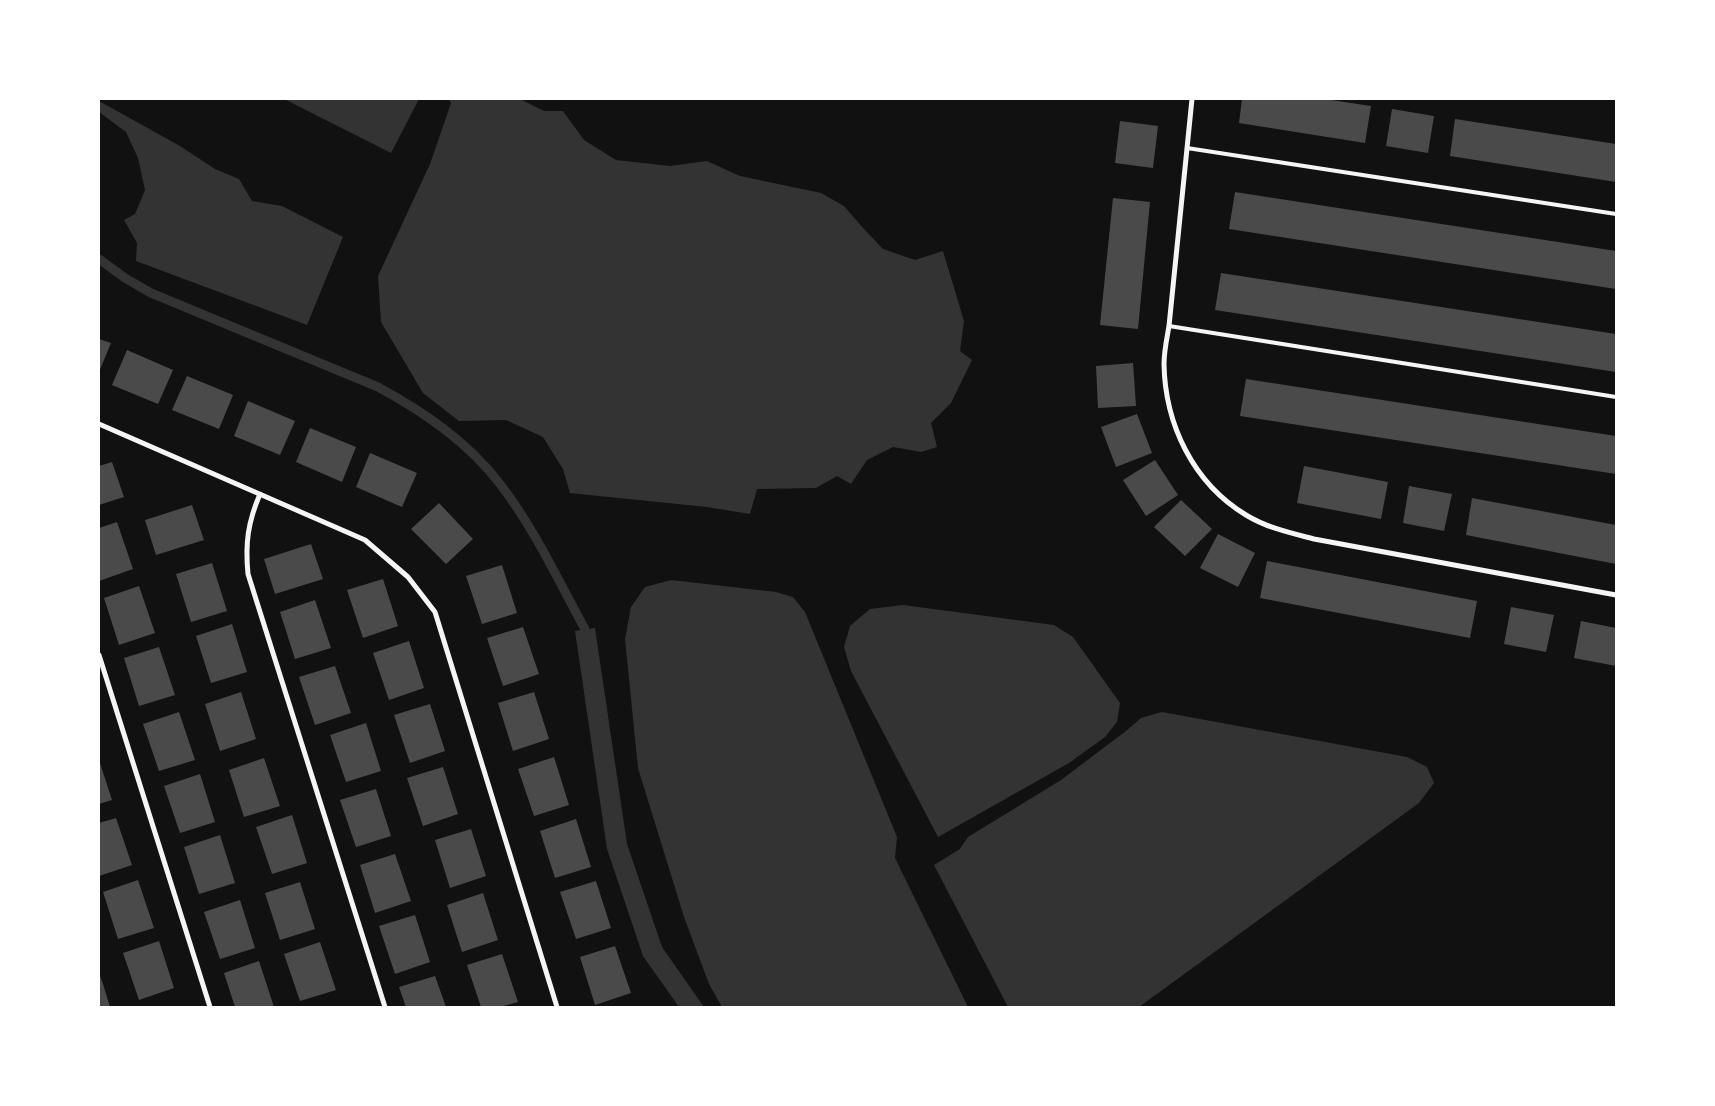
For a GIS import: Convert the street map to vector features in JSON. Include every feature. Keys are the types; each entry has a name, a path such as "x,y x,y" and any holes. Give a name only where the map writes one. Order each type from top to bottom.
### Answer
{"street":[{"path":"1192,99 1164,362 1166,398 1176,433 1193,465 1217,493 1246,515 1279,530 1314,539 1616,595"},
{"path":"99,424 365,540 408,577 435,612 557,1007"},
{"path":"260,494 252,513 247,533 246,554 248,574 384,1007"},
{"path":"99,655 210,1007"}],"lane":[{"path":"1187,148 1616,214"},
{"path":"1169,326 1616,397"}],"shaded area":[{"path":"284,99 419,99 391,153"},
{"path":"449,99 520,99 544,111 563,111 584,140 616,160 670,166 707,161 740,176 821,193 844,206 883,249 915,260 943,251 964,321 960,351 972,360 951,403 931,423 937,447 921,452 893,447 867,460 851,484 837,476 816,488 757,489 750,514 707,507 570,493 563,469 543,437 506,420 459,421 423,393 381,322 378,276 430,164 451,103"},
{"path":"99,101 180,146 215,169 239,179 252,201 282,206 343,237 307,325 136,261 137,243 124,220 135,214 145,190 138,158 126,132 99,112"},
{"path":"671,580 776,592 793,597 805,612 897,837 895,858 968,1007 722,1007 709,984 684,917 638,768 625,639 631,607 645,587"},
{"path":"903,605 1054,625 1073,637 1120,703 1117,722 1105,737 1069,763 938,837 851,671 844,647 850,626 870,609"},
{"path":"595,628 627,844 662,947 704,1007 679,1007 643,956 607,849 575,631"},
{"path":"1162,712 1407,757 1427,767 1434,783 1419,803 1139,1007 1008,1007 934,865 960,849 968,837 1061,780 1141,718"}],"building":[{"path":"1242,99 1324,99 1371,106 1365,143 1239,123"},
{"path":"1392,109 1434,116 1428,153 1386,146"},
{"path":"1455,119 1616,144 1616,182 1450,156"},
{"path":"1120,121 1158,126 1153,168 1115,163"},
{"path":"1235,192 1616,251 1616,289 1229,229"},
{"path":"1113,198 1150,202 1138,329 1100,325"},
{"path":"1221,273 1616,334 1616,372 1215,310"},
{"path":"99,339 111,343 99,372"},
{"path":"127,350 173,370 158,404 112,385"},
{"path":"1133,363 1136,406 1098,408 1096,366"},
{"path":"187,376 233,395 219,429 172,410"},
{"path":"1246,379 1616,436 1616,474 1240,416"},
{"path":"248,401 295,421 280,455 234,436"},
{"path":"1137,414 1152,453 1116,467 1101,427"},
{"path":"310,428 356,447 342,482 296,462"},
{"path":"370,453 417,473 402,507 356,487"},
{"path":"1155,460 1178,495 1146,516 1123,480"},
{"path":"112,462 124,497 99,505 99,466"},
{"path":"1304,466 1388,482 1381,519 1297,503"},
{"path":"1409,486 1452,494 1444,531 1403,523"},
{"path":"1472,498 1616,525 1616,564 1466,535"},
{"path":"1181,500 1212,529 1185,556 1154,527"},
{"path":"439,503 473,539 446,564 411,529"},
{"path":"192,505 204,540 156,555 145,520"},
{"path":"117,522 133,569 99,581 99,528"},
{"path":"1218,534 1255,553 1238,587 1200,568"},
{"path":"311,544 323,579 275,594 264,559"},
{"path":"1267,561 1477,601 1470,638 1260,598"},
{"path":"212,563 227,611 191,622 176,574"},
{"path":"502,565 517,613 482,624 466,576"},
{"path":"383,579 398,626 363,638 347,590"},
{"path":"139,586 155,633 119,645 104,598"},
{"path":"315,600 331,648 295,659 280,612"},
{"path":"1511,607 1554,615 1546,652 1504,644"},
{"path":"1581,621 1616,628 1616,666 1574,658"},
{"path":"232,624 247,672 211,683 196,636"},
{"path":"523,627 539,674 503,686 487,638"},
{"path":"409,641 424,688 389,700 373,653"},
{"path":"159,647 175,695 139,706 124,658"},
{"path":"335,666 351,713 315,725 299,677"},
{"path":"241,692 256,739 220,751 205,704"},
{"path":"534,692 549,739 513,751 498,703"},
{"path":"430,704 445,751 410,763 394,715"},
{"path":"179,712 195,760 159,771 143,724"},
{"path":"366,723 381,771 346,782 330,735"},
{"path":"554,757 569,805 534,816 518,769"},
{"path":"264,758 280,806 244,817 229,770"},
{"path":"99,760 112,800 99,804"},
{"path":"443,767 458,814 423,826 407,778"},
{"path":"200,774 215,822 180,833 164,786"},
{"path":"376,789 391,836 356,847 340,800"},
{"path":"292,815 307,863 272,874 256,827"},
{"path":"116,818 132,865 99,876 99,823"},
{"path":"576,819 591,867 555,878 540,831"},
{"path":"471,829 486,876 450,888 435,840"},
{"path":"220,835 235,883 199,894 184,847"},
{"path":"395,854 411,901 375,913 360,865"},
{"path":"138,880 154,928 118,939 103,892"},
{"path":"596,881 611,928 576,939 560,892"},
{"path":"300,882 315,929 280,940 265,893"},
{"path":"483,893 498,940 462,952 447,905"},
{"path":"240,900 255,948 220,959 204,912"},
{"path":"415,915 430,962 395,974 379,926"},
{"path":"159,941 174,988 139,1000 123,953"},
{"path":"320,942 336,990 300,1001 284,954"},
{"path":"615,946 631,993 595,1005 580,957"},
{"path":"502,954 518,1002 500,1007 481,1007 467,965"},
{"path":"259,961 274,1007 235,1007 224,973"},
{"path":"99,973 103,984 110,1007 99,1007"},
{"path":"435,976 446,1007 406,1007 399,987"}],"waterway":[{"path":"99,259 125,278 151,293 378,387 444,429 487,469 524,518 585,629 586,640"}]}
